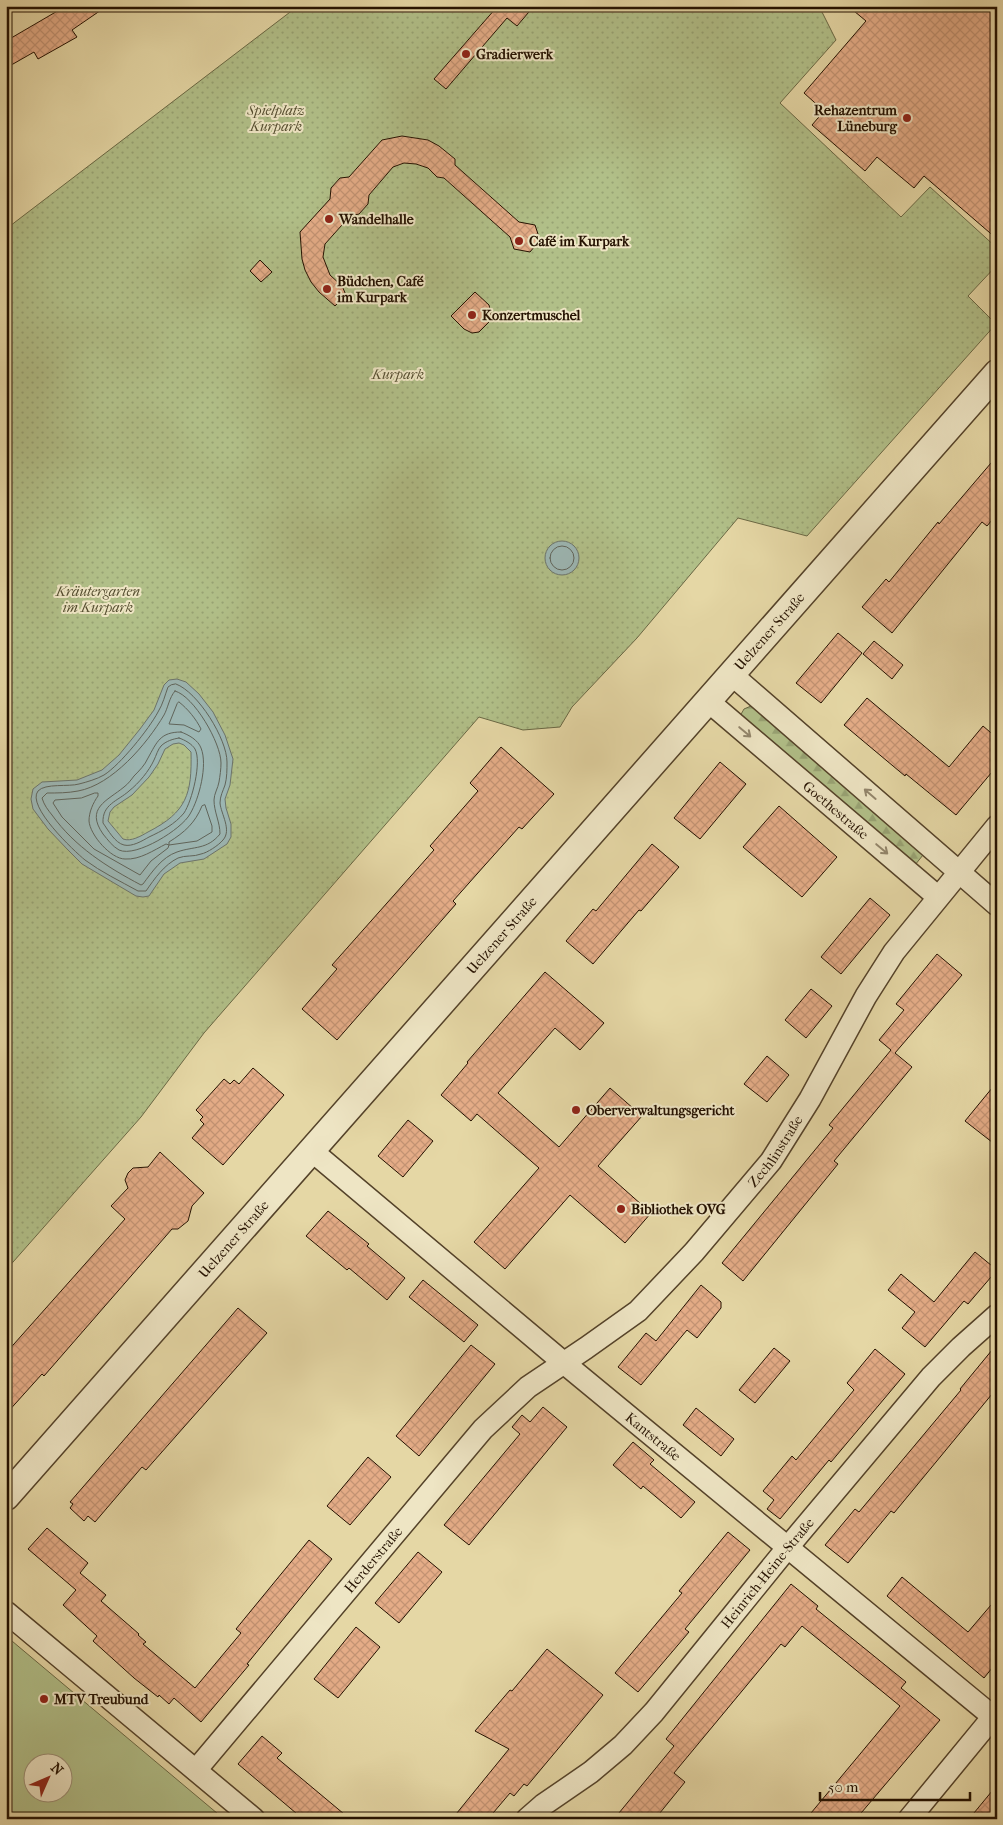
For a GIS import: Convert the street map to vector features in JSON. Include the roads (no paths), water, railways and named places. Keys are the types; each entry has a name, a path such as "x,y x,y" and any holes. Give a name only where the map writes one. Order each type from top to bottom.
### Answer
{"street":[{"name":"Uelzener Straße","path":"6,1497 997,373"},
{"path":"731,674 997,905"},
{"name":"Goethestraße","path":"708,701 938,896"},
{"path":"938,896 997,826"},
{"name":"Zechlinstraße","path":"564,1363 638,1311 694,1252 771,1161 810,1099 866,996 894,952 938,896"},
{"name":"Kantstraße","path":"312,1150 564,1363 788,1548 996,1716"},
{"name":"Heinrich-Heine-Straße","path":"527,1819 543,1805 591,1772 644,1723 932,1377 997,1314"},
{"name":"Herderstraße","path":"196,1770 482,1429 528,1387 564,1363"},
{"path":"6,1612 254,1819"},
{"path":"909,1819 996,1716"}],"water":[{"path":"562,541 569,542 574,546 578,551 578,565 574,570 569,574 562,575 555,574 550,570 546,565 545,558 546,551 550,546 555,542"},
{"path":"177,679 186,682 199,694 213,712 225,735 233,759 230,785 225,799 231,824 231,837 227,844 204,859 180,863 164,874 149,896 143,897 136,896 82,864 48,829 33,809 31,799 33,789 42,782 77,780 102,770 119,755 140,729 154,710 164,685 169,680","holes":["179,743 191,752 191,767 188,790 179,809 161,825 133,839 123,839 108,821 110,812 114,807 132,795 149,777 165,749 173,744"]}],"place":[{"name":"Gradierwerk","path":"466,54"},
{"name":"Rehazentrum Lüneburg","path":"907,118"},
{"name":"Wandelhalle","path":"329,219"},
{"name":"Café im Kurpark","path":"519,241"},
{"name":"Büdchen, Café im Kurpark","path":"327,289"},
{"name":"Konzertmuschel","path":"472,315"},
{"name":"Oberverwaltungsgericht","path":"576,1110"},
{"name":"Bibliothek OVG","path":"621,1209"},
{"name":"MTV Treubund","path":"44,1699"}],"park label":[{"name":"Spielplatz Kurpark","path":"276,118"},
{"name":"Kurpark","path":"398,374"},
{"name":"Kräutergarten im Kurpark","path":"98,600"}]}
